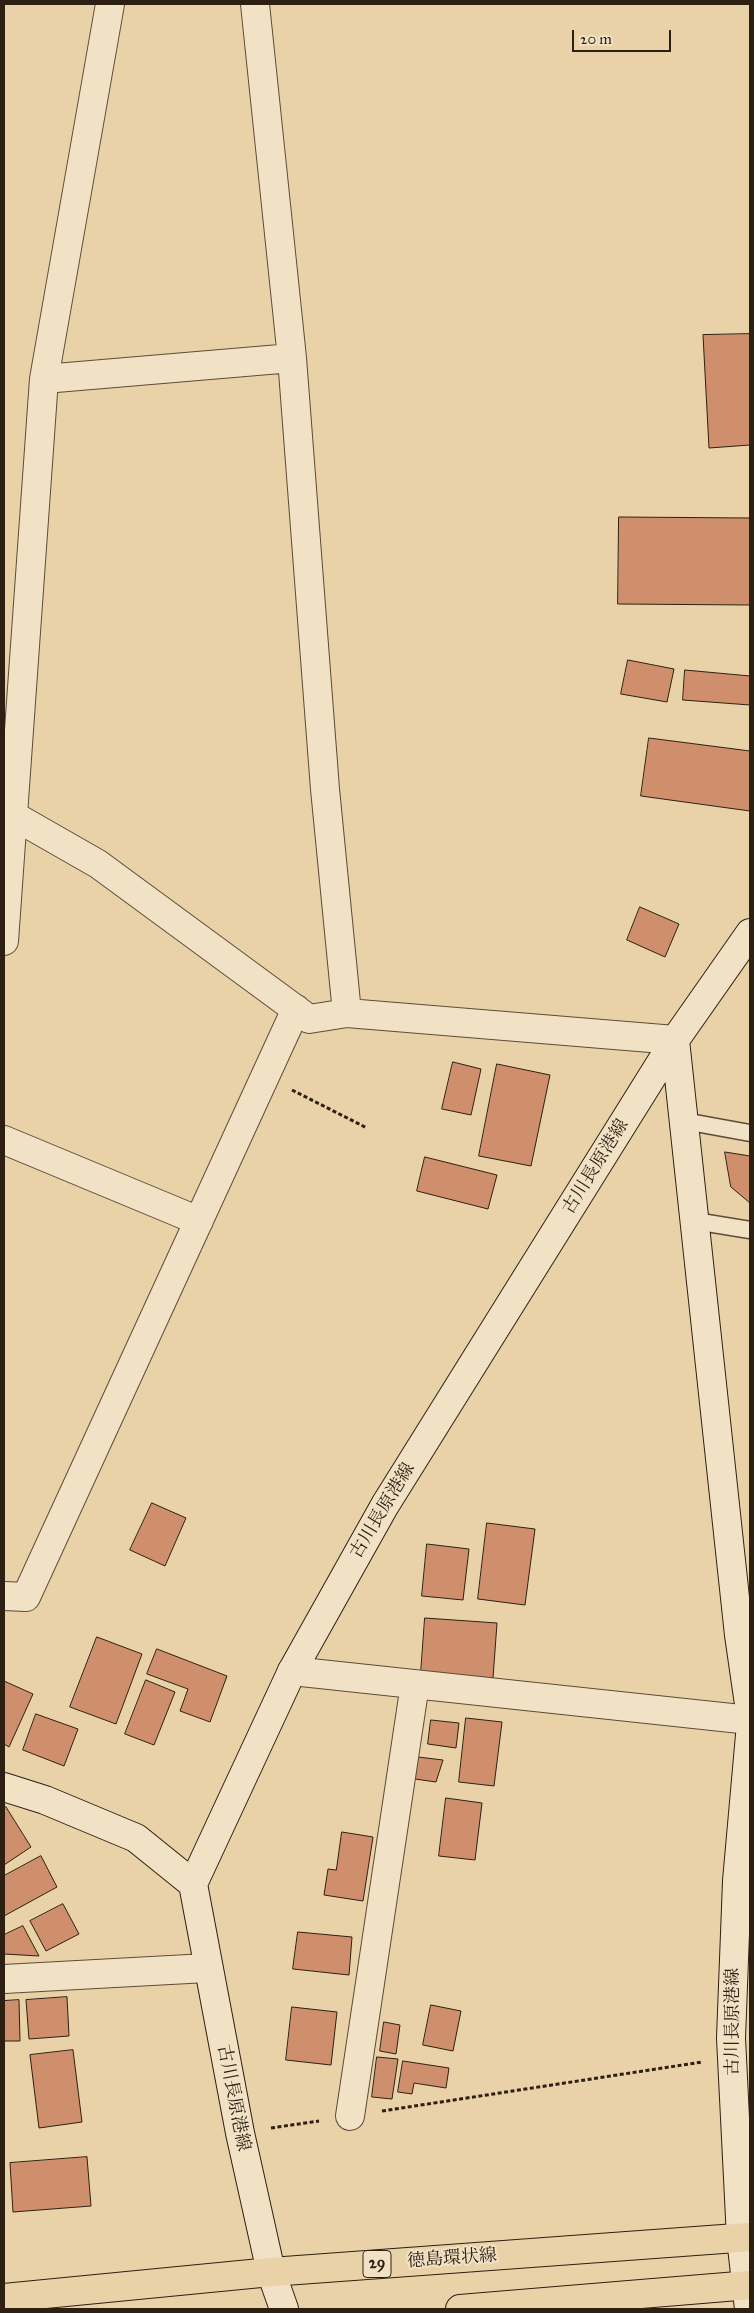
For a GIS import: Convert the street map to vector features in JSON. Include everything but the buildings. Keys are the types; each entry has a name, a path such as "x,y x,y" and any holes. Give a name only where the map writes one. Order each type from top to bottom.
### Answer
{"main road":[{"name":"徳島環状線","path":"4,2298 271,2272 746,2237"},
{"path":"460,2309 748,2293"}],"street":[{"path":"4,941 9,818 44,380 110,4"},
{"path":"255,4 292,358 325,789 347,1013"},
{"path":"44,380 292,358"},
{"path":"9,818 98,864 308,1018 347,1013 675,1040 739,1635 750,1711"},
{"name":"古川長原港線","path":"284,2309 271,2272 240,2133 207,1968 193,1884 292,1671 385,1505 675,1040 750,934"},
{"path":"4,1596 26,1597 296,1009"},
{"path":"4,1140 199,1221"},
{"path":"292,1671 750,1720"},
{"path":"350,2116 415,1684"},
{"name":"古川長原港線","path":"748,2293 737,1881 750,1735"},
{"path":"4,1787 45,1800 136,1838 193,1884"},
{"path":"4,1979 207,1968"}],"lane":[{"path":"684,1121 750,1133"},
{"path":"695,1221 750,1230"}],"path":[{"path":"265,1076 367,1128"},
{"path":"240,2133 741,2056"}]}
